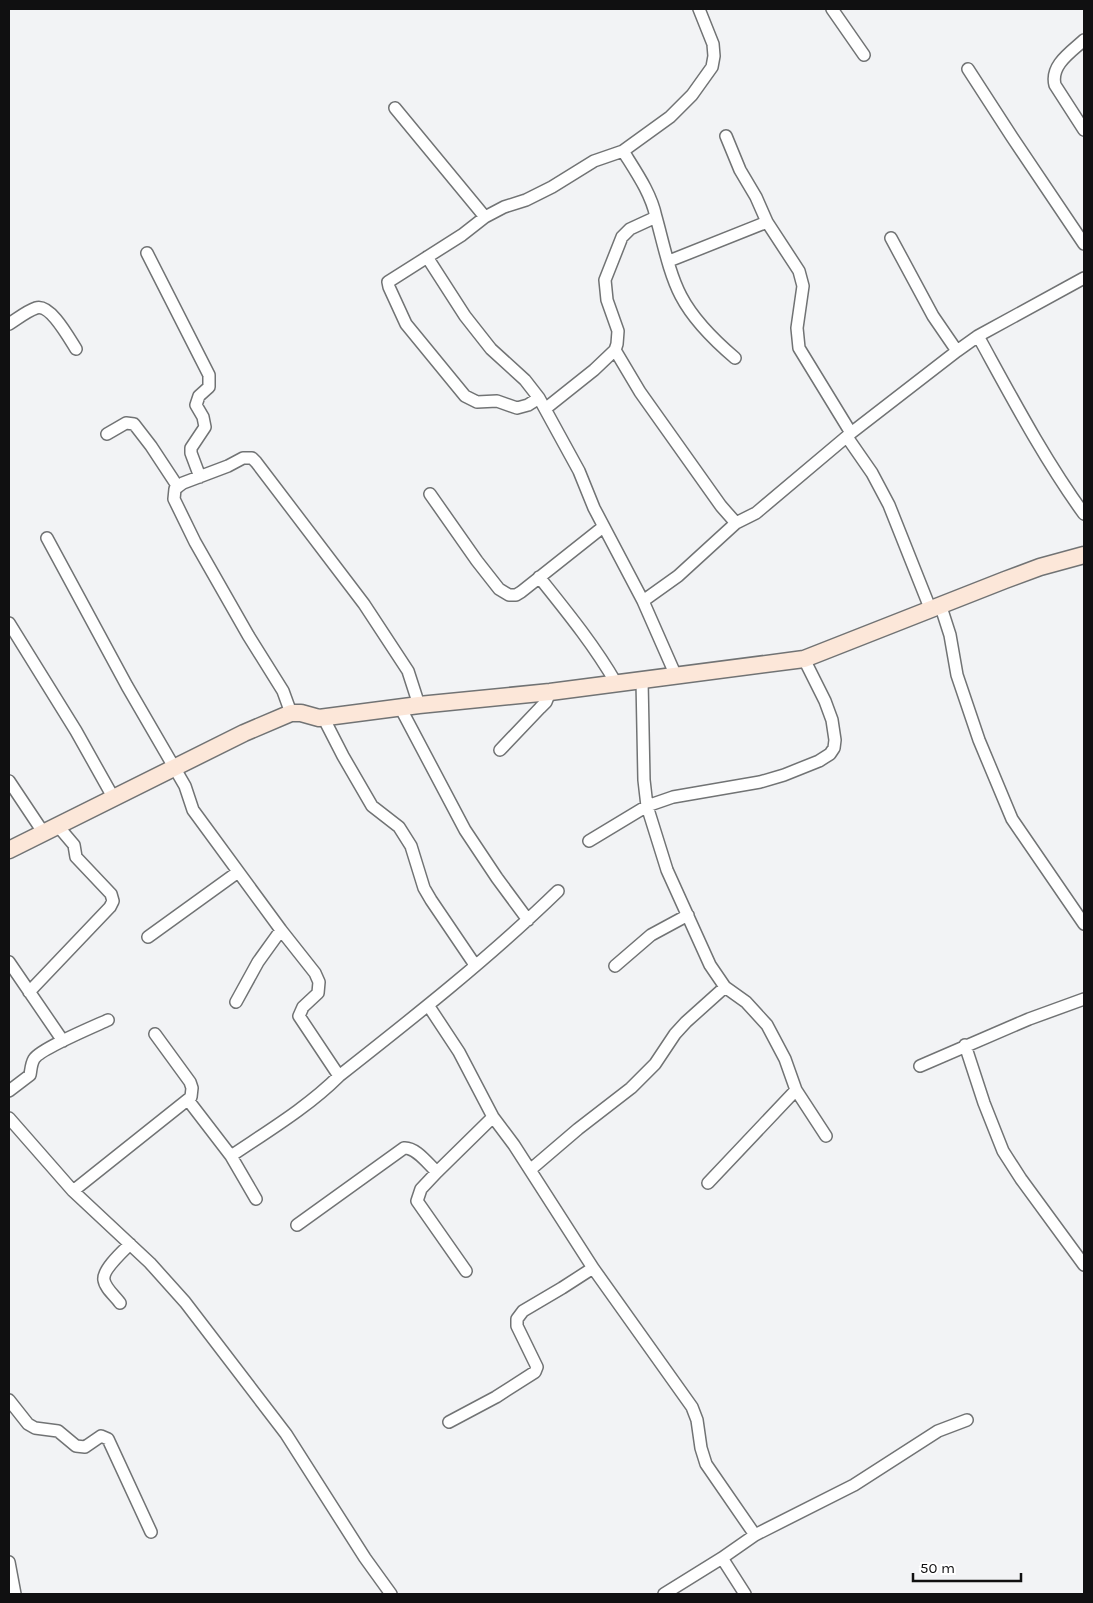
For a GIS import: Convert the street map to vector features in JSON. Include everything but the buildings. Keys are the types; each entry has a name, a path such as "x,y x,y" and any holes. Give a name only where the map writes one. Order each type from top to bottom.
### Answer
{"street":[{"path":"539,398 528,405 517,408 497,401 477,402 470,400 456,387 439,363 406,324 388,287 388,282 462,235 485,217 552,187 594,161 623,151 682,106 692,96 712,67 714,56 713,44 699,9"},
{"path":"832,9 864,56"},
{"path":"1084,40 1063,59 1055,72 1054,80 1055,85 1084,130"},
{"path":"968,69 1084,244"},
{"path":"395,108 485,217"},
{"path":"726,136 740,170 756,197 767,222 799,271 802,279 803,295 797,328 799,348 889,505 950,636 958,675 976,730 1012,819 1084,924"},
{"path":"623,151 654,206 676,286 689,308 719,344 735,358"},
{"path":"545,409 594,370 615,350 618,331 607,300 605,280 622,237 630,229 656,217"},
{"path":"669,261 767,222"},
{"path":"891,238 933,316 957,351"},
{"path":"147,253 208,375 208,387 199,396 196,405 203,417 205,427 191,448 200,477"},
{"path":"427,257 465,316 491,349 525,380 539,398 580,471 594,508 643,601 676,676"},
{"path":"643,601 678,576 736,523 756,513 849,435 957,351 978,336 1084,278"},
{"path":"9,324 35,308 43,307 50,311 76,348"},
{"path":"978,336 1060,479 1084,514"},
{"path":"615,350 640,392 721,506 736,523"},
{"path":"106,434 126,423 134,424 178,487"},
{"path":"291,713 283,691 248,635 184,521 174,499 174,494 178,487 246,457 252,458 256,462 364,604 408,672 419,705"},
{"path":"430,494 477,561 499,588 509,595 516,595 603,527"},
{"path":"47,538 127,686 187,790 193,810 315,973 319,982 318,992 303,1008 299,1016 339,1076"},
{"path":"9,850 174,767 244,733 291,713 301,713 315,718 550,692 804,659 935,606 1040,567 1084,555"},
{"path":"539,577 582,631 616,683"},
{"path":"9,623 76,731 113,797"},
{"path":"589,841 647,806 673,797 760,782 819,761 830,754 834,748 835,740 832,720 825,701 804,659"},
{"path":"642,680 644,780 647,806 667,870 707,959 725,987 746,1002 767,1025 785,1059 796,1090 826,1136"},
{"path":"500,750 546,702 550,692"},
{"path":"400,708 465,830 528,920"},
{"path":"323,717 372,806 399,827 411,846 427,894 475,965"},
{"path":"9,782 50,828 74,845 76,858 111,894 113,901 110,907 29,992"},
{"path":"148,937 238,872"},
{"path":"231,1156 300,1109 428,1005 528,920 558,891"},
{"path":"615,966 651,935 688,915"},
{"path":"236,1002 258,962 281,930"},
{"path":"9,962 62,1041"},
{"path":"530,1170 578,1129 631,1088 655,1064 675,1034 686,1022 725,987"},
{"path":"920,1066 965,1045 1084,998"},
{"path":"428,1005 458,1052 493,1117 530,1170 593,1268 692,1407 697,1420 701,1448 706,1464 755,1535"},
{"path":"9,1091 30,1075 31,1064 36,1056 62,1041 108,1020"},
{"path":"73,1191 188,1100 192,1093 190,1082 155,1034"},
{"path":"965,1045 984,1103 1003,1151 1084,1265"},
{"path":"708,1183 796,1090"},
{"path":"188,1100 231,1156 256,1199"},
{"path":"466,1271 417,1201 421,1189 493,1117"},
{"path":"9,1118 73,1191 150,1263 184,1302 286,1434 365,1558 391,1594"},
{"path":"298,1226 404,1148 410,1148 437,1172"},
{"path":"120,1303 106,1286 103,1278 104,1274 130,1244"},
{"path":"449,1422 496,1397 535,1372 537,1367 517,1326 517,1318 523,1312 593,1268"},
{"path":"9,1400 28,1424 35,1428 58,1431 79,1447 85,1446 101,1436 108,1439 151,1532"},
{"path":"664,1594 755,1535 854,1485 938,1431 967,1420"},
{"path":"722,1558 745,1594"},
{"path":"9,1562 14,1594"}]}
